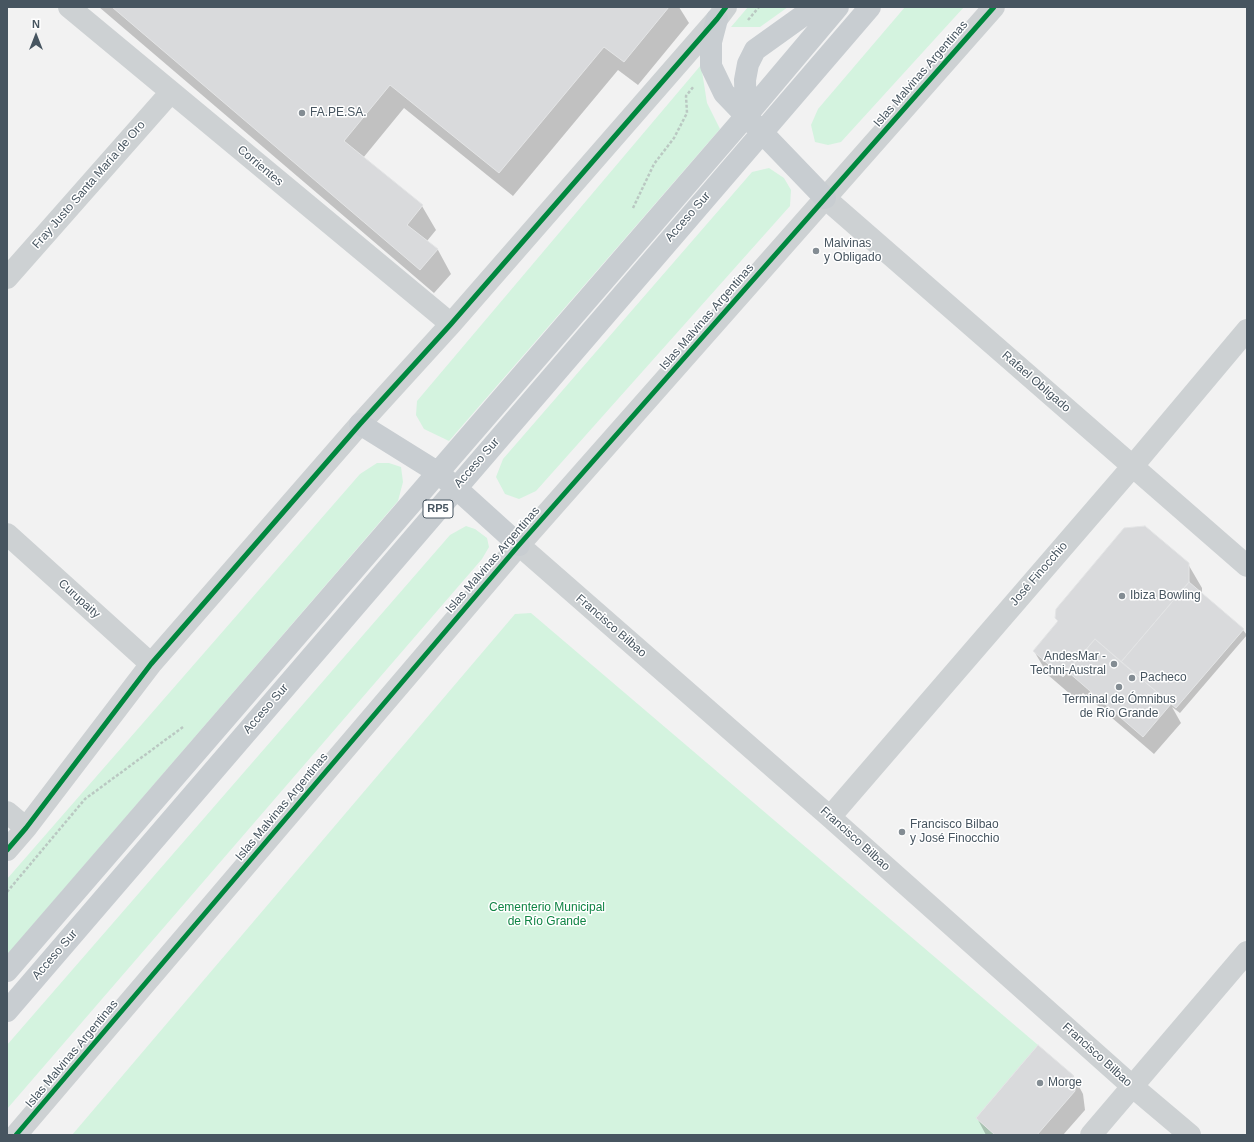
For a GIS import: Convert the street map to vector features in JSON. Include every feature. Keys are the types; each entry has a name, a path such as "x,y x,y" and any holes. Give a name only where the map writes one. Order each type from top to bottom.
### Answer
{"main road":[{"path":"746,116 745,80 748,64 755,50 815,7"},
{"name":"Acceso Sur","path":"7,971 746,116 838,7"},
{"name":"Acceso Sur","path":"7,1010 870,7"},
{"path":"722,13 711,42 711,66 724,93 825,198"},
{"path":"360,424 437,472 519,545"}],"street":[{"name":"Corrientes","path":"69,7 451,324"},
{"name":"Islas Malvinas Argentinas","path":"16,1135 519,545 994,7"},
{"path":"7,850 26,828 151,664 360,424 451,324 722,13"},
{"name":"Fray Justo Santa María de Oro","path":"7,278 171,92"},
{"name":"Rafael Obligado","path":"825,198 1247,566"},
{"name":"José Finocchio","path":"830,817 1247,330"},
{"name":"Curupaity","path":"7,534 151,664"},
{"name":"Francisco Bilbao","path":"519,545 830,817 1132,1086 1190,1135"},
{"path":"7,812 26,828"},
{"path":"1090,1135 1247,952"}],"green space":[{"path":"748,7 788,7 760,27 731,27"},
{"path":"905,7 964,7 841,142 828,145 815,142 811,125 818,109"},
{"path":"701,65 707,103 720,129 449,441 424,429 416,415 417,401"},
{"path":"769,168 784,178 791,190 790,206 536,491 519,499 505,494 496,477 503,459 752,172"},
{"path":"377,463 389,463 401,467 403,482 398,501 7,955 7,879 360,474"},
{"path":"466,526 475,529 487,538 489,547 482,559 7,1109 7,1045 450,535"},
{"name":"Cementerio Municipal de Río Grande","path":"531,613 1038,1045 976,1118 995,1135 72,1135 515,614"}],"building":[{"name":"FA.PE.SA.","path":"112,7 669,7 624,62 604,47 499,173 390,85 344,141 423,205 407,225 438,249 420,270"},
{"name":"Ibiza Bowling","path":"1145,526 1189,563 1189,582 1121,662 1095,639 1063,677 1033,651 1058,621 1055,618 1056,609 1124,528"},
{"path":"1189,582 1244,629 1176,708 1121,662"},
{"name":"Terminal de Ómnibus de Río Grande","path":"1095,639 1171,704 1143,737 1067,671"},
{"name":"Morge","path":"1038,1045 1073,1075 1075,1091 1037,1135 995,1135 976,1118"}],"cycle path":[{"path":"7,850 26,828 151,664 360,424 451,324 726,7"},
{"path":"16,1135 519,545 994,7"}],"place":[{"name":"FA.PE.SA.","path":"302,113"},
{"name":"Malvinas y Obligado","path":"816,251"},
{"name":"Ibiza Bowling","path":"1122,596"},
{"name":"AndesMar - Techni-Austral","path":"1114,664"},
{"name":"Pacheco","path":"1132,678"},
{"name":"Terminal de Ómnibus de Río Grande","path":"1119,687"},
{"name":"Francisco Bilbao y José Finocchio","path":"902,832"},
{"name":"Morge","path":"1040,1083"}]}
